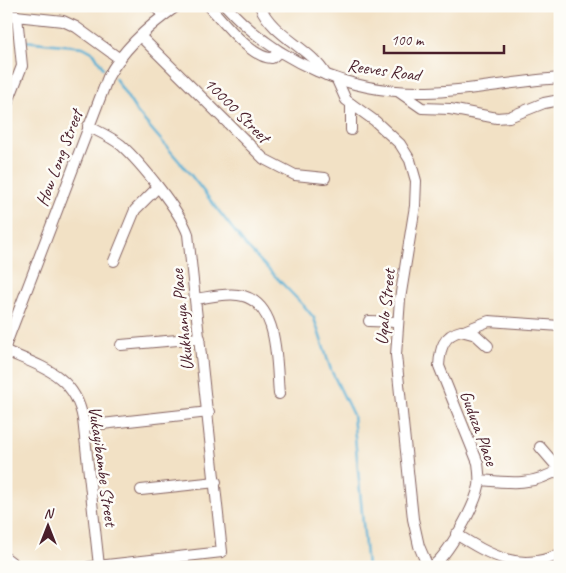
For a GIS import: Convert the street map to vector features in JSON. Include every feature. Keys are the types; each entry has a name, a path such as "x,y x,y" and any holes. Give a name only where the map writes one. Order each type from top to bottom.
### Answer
{"street":[{"path":"154,6 164,15"},
{"name":"How Long Street","path":"6,344 108,77 120,60 141,37 164,15 177,6"},
{"path":"209,6 233,33 261,56 272,58 279,52"},
{"name":"Reeves Road","path":"226,6 250,30 279,52 337,80 399,92 428,92 560,78"},
{"path":"260,6 265,17 278,32 317,62 326,75"},
{"path":"6,107 22,66 12,15 63,21 76,27 120,60"},
{"name":"10000 Street","path":"141,37 264,159 296,175 325,178"},
{"name":"Uqalo Street","path":"337,80 344,97 375,121 400,144 410,160 416,181 415,206 397,322 397,369 410,503 419,546 430,567"},
{"path":"399,92 422,108 450,109 497,118 511,116 544,103 560,100"},
{"path":"351,104 351,130"},
{"name":"Ukukhanya Place","path":"88,126 122,146 177,213 186,229 209,412 222,552 94,566"},
{"path":"114,261 135,210 157,188"},
{"path":"196,299 236,294 250,298 261,306 271,331 279,394"},
{"path":"369,321 397,322"},
{"path":"464,331 489,321 560,326"},
{"path":"464,331 476,335 488,346"},
{"name":"Guduza Place","path":"430,567 442,558 456,534 473,503 480,480 478,463 439,366 440,353 445,340 456,332 464,331"},
{"path":"121,345 200,338"},
{"name":"Vukayibambe Street","path":"6,352 50,371 64,380 81,409 84,426 94,566"},
{"path":"84,426 209,412"},
{"path":"480,480 522,483 542,479 560,469 540,447"},
{"path":"141,490 216,482"},
{"path":"456,534 490,555 504,560 531,562 560,554"},
{"path":"6,558 18,567"}],"waterway":[{"path":"24,41 83,47 94,53 103,68"},
{"path":"115,78 137,112 190,174 246,246 314,318 331,370 353,415 367,567"}]}
